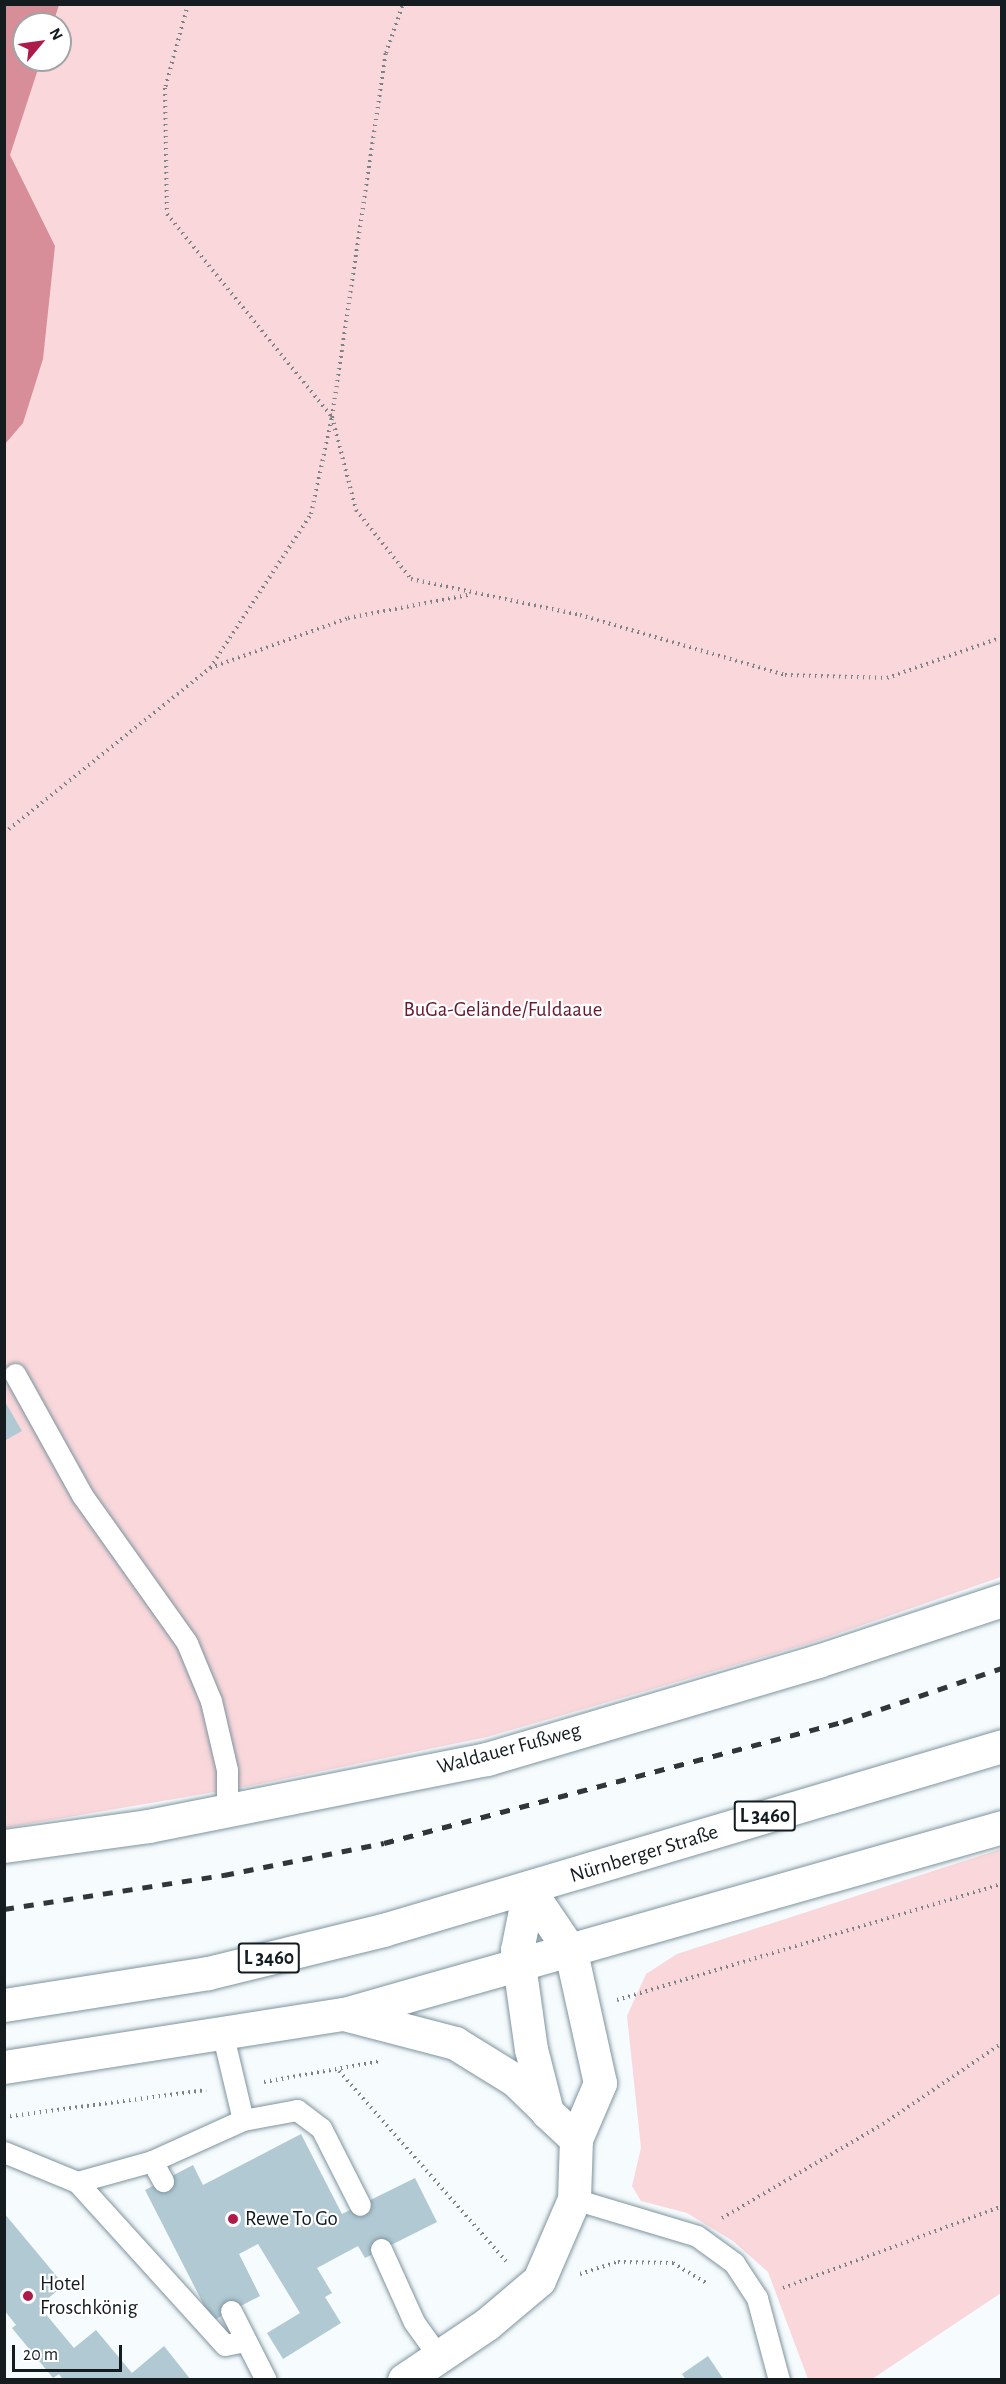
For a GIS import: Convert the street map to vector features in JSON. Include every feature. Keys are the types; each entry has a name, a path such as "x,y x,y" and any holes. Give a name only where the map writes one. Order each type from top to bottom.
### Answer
{"street":[{"name":"Waldauer Fußweg","path":"4,1846 227,1810 487,1759 818,1661 1002,1600"},
{"name":"Nürnberger Straße","path":"529,1890 1002,1746"},
{"path":"4,2067 223,2036 344,2014 571,1952 1002,1827"},
{"path":"404,2379 439,2357 539,2280 574,2199 576,2139 600,2083 587,2008 571,1952 529,1890"},
{"path":"529,1890 519,1966 531,2049 548,2112"},
{"name":"L 3460","path":"4,2005 208,1973 529,1890"},
{"path":"344,2014 455,2043 515,2080 576,2139"}],"lane":[{"path":"15,1374 82,1495 187,1643 211,1701 227,1770 227,1810"},
{"path":"223,2036 243,2120"},
{"path":"77,2182 152,2161 243,2120 297,2110 321,2128 360,2205"},
{"path":"4,2152 77,2182 225,2345 246,2341"},
{"path":"152,2161 163,2181"},
{"path":"574,2199 697,2236 734,2263 758,2298 778,2379"},
{"path":"381,2249 414,2322 439,2357"},
{"path":"231,2311 266,2379"}],"path":[{"path":"188,4 165,88 167,214 332,417 356,510 411,579 472,594 579,615 785,675 887,678 1002,637"},
{"path":"4,833 210,668 311,514 332,417 386,53 403,4"},
{"path":"210,668 348,618 472,594"},
{"path":"587,2008 1002,1884"},
{"path":"697,2236 883,2124 1002,2043"},
{"path":"4,2117 339,2071"},
{"path":"758,2298 1002,2206"}],"green space":[{"name":"BuGa-Gelände/Fuldaaue","path":"59,5 1001,5 1001,1577 811,1643 487,1737 250,1786 5,1828 4,444 23,422 55,246 9,155 37,72 72,72 72,12 57,12"},
{"path":"1001,1849 1001,2293 872,2379 808,2379 768,2272 733,2241 687,2213 641,2201 632,2186 641,2148 627,2016 646,1974 677,1954"}],"shaded area":[{"path":"5,4 59,5 57,12 12,12 12,72 37,72 10,155 55,246 43,359 23,423 5,444"}],"building":[{"path":"4,1400 22,1431 4,1441"},
{"path":"301,2134 342,2214 415,2178 437,2222 365,2258 358,2246 317,2268 332,2293 325,2297 341,2323 283,2359 267,2333 300,2313 258,2244 239,2254 260,2296 212,2321 145,2190 193,2165 203,2185"},
{"name":"Hotel Froschkönig","path":"4,2213 64,2285 39,2306 74,2348 96,2330 132,2373 164,2346 191,2380 63,2380 59,2374 53,2378 12,2328 16,2325 4,2310"},
{"path":"708,2356 724,2380 686,2380 682,2374"}],"railway":[{"path":"4,1909 224,1875 384,1843 843,1722 1002,1668"}],"place":[{"name":"Rewe To Go","path":"233,2219"},
{"name":"Hotel Froschkönig","path":"28,2296"}]}
